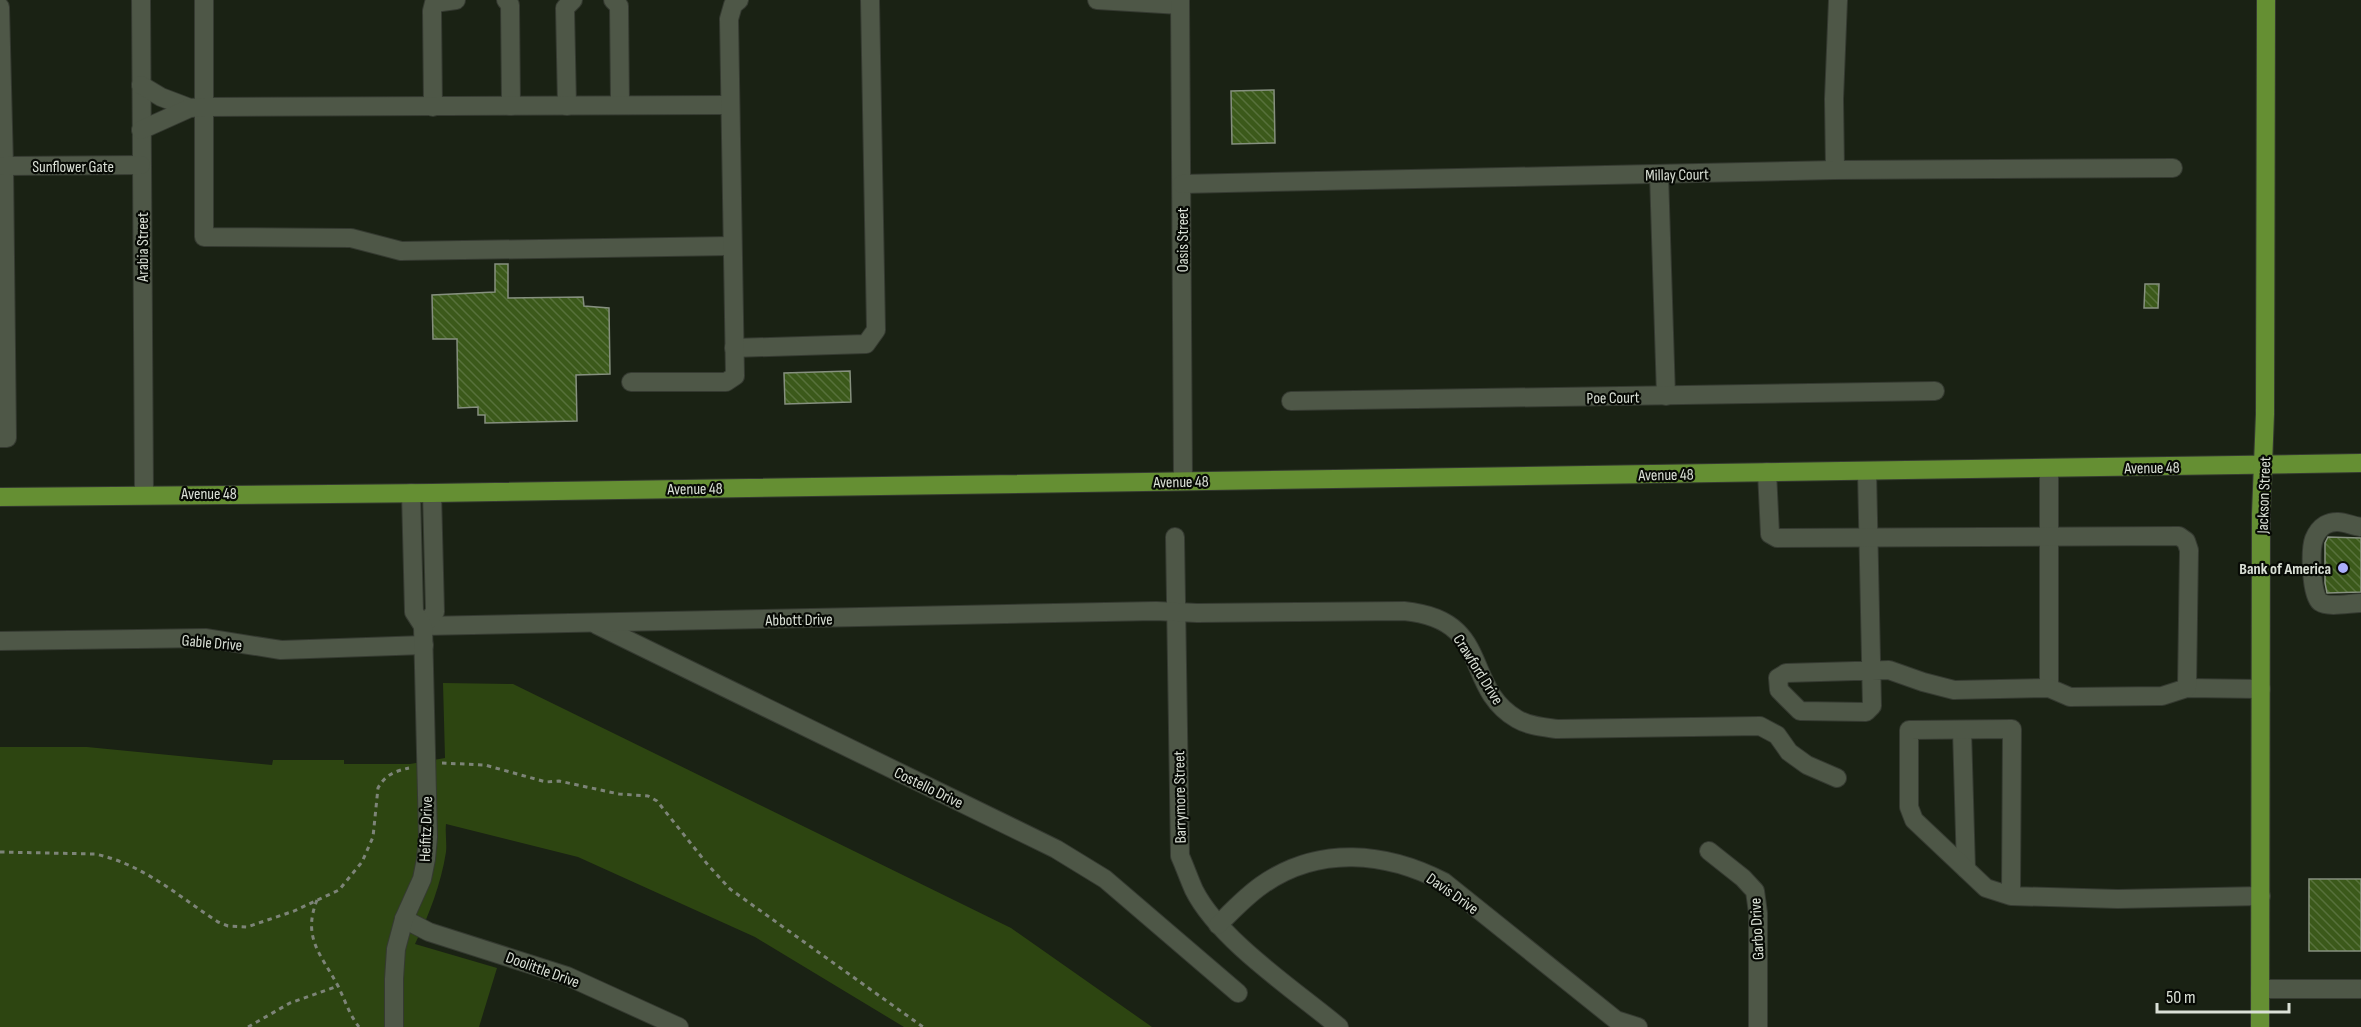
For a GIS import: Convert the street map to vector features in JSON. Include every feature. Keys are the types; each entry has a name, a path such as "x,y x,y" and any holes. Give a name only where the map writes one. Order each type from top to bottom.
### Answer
{"main road":[{"name":"Jackson Street","path":"2260,1027 2266,0"},
{"name":"Avenue 48","path":"0,497 432,493 2361,463"}],"street":[{"name":"Arabia Street","path":"141,0 144,494"},
{"path":"204,0 198,108 204,237 351,238 401,251 732,246"},
{"path":"433,107 432,11 434,3 456,0"},
{"path":"506,0 510,5 511,106"},
{"path":"567,106 565,8 573,0"},
{"path":"613,0 619,6 620,105"},
{"path":"631,382 726,382 735,376 729,19 733,5 739,0"},
{"path":"734,348 866,344 876,330 870,0"},
{"path":"1097,0 1180,2"},
{"path":"1834,170 1838,0"},
{"name":"Oasis Street","path":"1180,2 1183,480"},
{"path":"0,7 4,166 4,438"},
{"path":"141,85 161,97 198,108 729,105"},
{"path":"141,130 198,108"},
{"name":"Sunflower Gate","path":"4,166 141,165"},
{"name":"Millay Court","path":"1182,184 1834,170 2173,168"},
{"path":"1659,174 1666,396"},
{"name":"Poe Court","path":"1291,401 1935,391"},
{"path":"2049,469 2049,688"},
{"path":"1867,471 1868,539 1871,670 1872,706 1866,712 1800,711 1779,690 1778,678 1786,673 1871,670 1889,670 1954,690 2049,688 2070,697 2162,696 2187,688 2261,688"},
{"path":"1767,472 1770,534 1777,538 2179,536 2186,541 2189,550 2187,688"},
{"name":"Heifitz Drive","path":"394,1027 396,949 404,919 422,879 426,859 424,645 423,627 414,612 411,493"},
{"name":"Heifitz Drive","path":"423,627 435,612 432,493"},
{"path":"2361,527 2346,522 2330,523 2318,532 2313,542 2313,590 2318,600 2326,605 2361,603"},
{"name":"Barrymore Street","path":"1175,537 1180,856 1195,892 1218,925 1243,949 1340,1027"},
{"path":"413,566 434,566"},
{"name":"Crawford Drive","path":"1175,612 1404,611 1425,613 1454,628 1465,640 1488,690 1501,707 1518,720 1557,729 1760,726 1777,735 1789,752 1807,765 1838,778"},
{"name":"Abbott Drive","path":"423,627 1175,612"},
{"name":"Costello Drive","path":"593,623 1056,849 1105,879 1238,993"},
{"name":"Gable Drive","path":"0,641 205,638 281,650 424,645"},
{"path":"2011,896 2012,729 1909,730 1909,807 1914,820 1986,888 2011,896 2118,899 2260,896"},
{"path":"1962,730 1966,869"},
{"name":"Garbo Drive","path":"1709,851 1743,878 1755,891 1758,913 1758,1027"},
{"name":"Davis Drive","path":"1218,925 1265,883 1293,869 1340,856 1370,856 1398,862 1444,882 1616,1020 1638,1027"},
{"name":"Doolittle Drive","path":"404,919 429,932 559,973 679,1027"},
{"path":"2260,989 2361,989"}],"path":[{"path":"0,852 107,856 151,876 228,926 247,927 294,911 339,890 362,862 373,837 378,788 382,781 396,771 453,762 485,765 546,782 559,781 619,794 648,796 657,801 708,866 730,889 923,1027"},
{"path":"318,898 311,920 312,938 351,1016 359,1027"},
{"path":"248,1027 290,1003 338,986"}],"green space":[{"path":"443,683 513,684 1011,928 1152,1027 904,1027 755,937 578,857 446,824 446,852 438,888 415,944 497,968 479,1027 0,1027 0,747 87,747 272,765 273,760 344,760 344,764 410,764 445,758"}],"building":[{"path":"1274,90 1275,143 1232,144 1231,91"},
{"path":"495,264 508,264 508,298 583,297 584,306 609,308 610,374 576,375 577,421 485,423 485,415 478,415 478,407 458,408 457,339 433,339 432,295 495,292"},
{"path":"2145,284 2159,284 2158,308 2144,308"},
{"path":"850,371 851,402 785,404 784,373"},
{"name":"Bank of America","path":"2328,537 2361,538 2361,592 2327,593 2325,543"},
{"path":"2309,879 2361,879 2361,951 2309,951"}],"place":[{"name":"Bank of America","path":"2343,568"}]}
